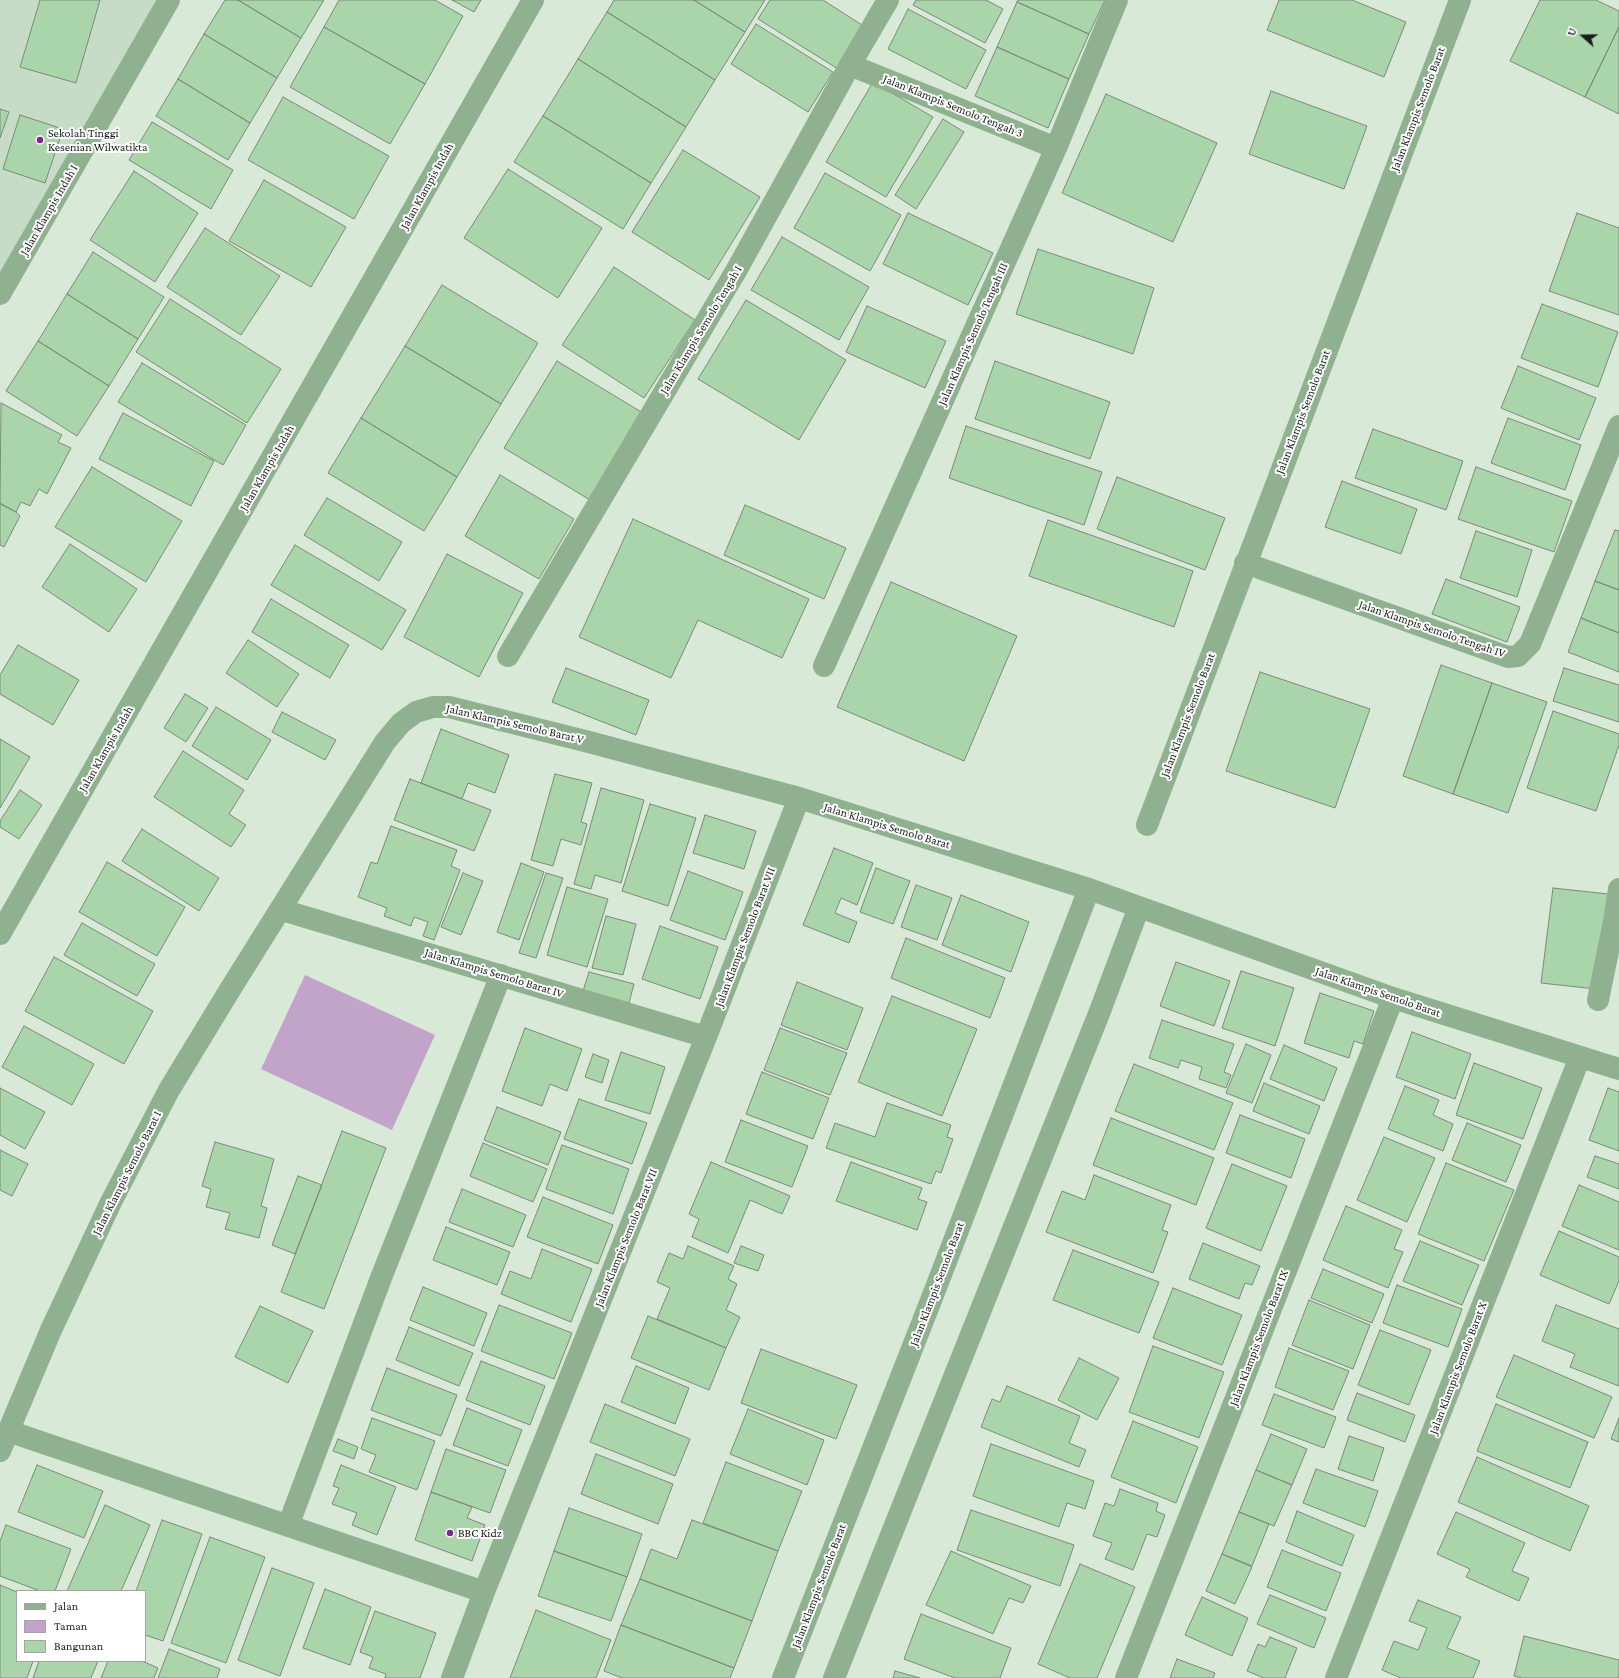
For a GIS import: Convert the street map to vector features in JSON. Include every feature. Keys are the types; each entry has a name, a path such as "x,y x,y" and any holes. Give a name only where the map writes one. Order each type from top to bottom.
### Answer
{"street":[{"name":"Jalan Klampis Indah I","path":"0,294 169,0"},
{"name":"Jalan Klampis Indah","path":"0,934 533,0"},
{"name":"Jalan Klampis Semolo Tengah I","path":"508,656 736,271 850,65 888,0"},
{"name":"Jalan Klampis Semolo Tengah III","path":"824,666 1056,148 1117,0"},
{"name":"Jalan Klampis Semolo Barat","path":"1147,825 1245,563 1460,0"},
{"name":"Jalan Klampis Semolo Tengah 3","path":"850,65 1056,148"},
{"name":"Jalan Klampis Semolo Tengah IV","path":"1245,563 1508,657 1518,656 1530,644 1619,426"},
{"name":"Jalan Klampis Semolo Barat V","path":"282,910 385,742 400,722 416,712 433,707 450,707 589,742 799,798"},
{"name":"Jalan Klampis Semolo Barat","path":"799,798 1089,889 1393,998 1619,1069"},
{"name":"Jalan Klampis Semolo Barat VII","path":"452,1678 484,1592 706,1037 799,798"},
{"name":"Jalan Klampis Semolo Barat","path":"783,1678 937,1285 1089,889"},
{"path":"1598,1000 1614,922 1619,889"},
{"path":"834,1678 1095,1026 1139,907"},
{"name":"Jalan Klampis Semolo Barat IV","path":"282,910 706,1037"},
{"name":"Jalan Klampis Semolo Barat I","path":"0,1451 51,1330 111,1202 170,1090 231,988 282,910"},
{"path":"288,1526 381,1278 501,975"},
{"name":"Jalan Klampis Semolo Barat IX","path":"1126,1678 1393,998"},
{"name":"Jalan Klampis Semolo Barat X","path":"1336,1678 1580,1057"},
{"path":"8,1431 484,1592"}],"shaded area":[{"name":"Sekolah Tinggi Kesenian Wilwatikta","path":"0,0 161,0 0,281"}],"green space":[{"path":"305,975 435,1035 392,1130 261,1069"}],"building":[{"path":"40,0 100,0 76,83 20,67"},
{"path":"225,0 238,0 301,38 277,78 204,34"},
{"path":"238,0 324,0 301,38"},
{"path":"339,0 435,0 463,16 425,84 324,27"},
{"path":"452,0 481,0 474,12"},
{"path":"614,0 694,0 745,32 715,80 607,12"},
{"path":"694,0 765,0 745,32"},
{"path":"770,0 823,0 865,27 838,69 758,19"},
{"path":"916,0 986,0 1003,9 985,43 913,5"},
{"path":"1018,0 1105,0 1089,34 1017,2"},
{"path":"1279,0 1352,0 1406,22 1384,77 1267,30"},
{"path":"1540,0 1596,0 1619,11 1619,27 1585,97 1510,61"},
{"path":"1017,2 1089,34 1069,79 997,47"},
{"path":"908,9 986,50 966,89 888,49"},
{"path":"607,12 715,80 686,127 578,59"},
{"path":"756,24 833,72 808,112 731,64"},
{"path":"324,27 425,84 390,144 290,87"},
{"path":"1619,27 1619,114 1585,97"},
{"path":"204,34 277,78 250,123 178,79"},
{"path":"997,47 1069,79 1048,128 975,96"},
{"path":"578,59 686,127 651,183 543,116"},
{"path":"178,79 250,123 228,160 156,116"},
{"path":"873,82 933,117 886,197 826,162"},
{"path":"1271,91 1367,126 1344,189 1249,154"},
{"path":"1106,94 1217,143 1173,242 1062,193"},
{"path":"283,97 389,156 354,219 248,160"},
{"path":"0,109 9,112 0,138"},
{"path":"20,115 63,129 45,183 3,169"},
{"path":"543,116 651,183 623,229 514,162"},
{"path":"943,119 964,132 916,209 895,195"},
{"path":"152,122 233,170 211,209 129,160"},
{"path":"683,150 760,197 709,280 632,232"},
{"path":"508,169 602,228 558,298 464,238"},
{"path":"134,171 198,213 155,282 90,240"},
{"path":"825,173 901,215 870,271 794,228"},
{"path":"264,180 346,227 311,287 229,241"},
{"path":"908,213 993,253 968,305 883,264"},
{"path":"1577,213 1619,228 1619,315 1549,291"},
{"path":"205,228 280,276 241,335 167,287"},
{"path":"782,237 869,287 839,340 751,290"},
{"path":"1038,249 1154,288 1133,354 1016,314"},
{"path":"93,252 164,297 138,339 67,294"},
{"path":"614,267 695,320 644,398 562,345"},
{"path":"442,285 538,343 501,404 405,346"},
{"path":"67,294 138,339 109,386 38,341"},
{"path":"170,299 281,369 247,423 136,352"},
{"path":"746,300 846,360 799,440 698,379"},
{"path":"1542,304 1618,332 1598,387 1521,358"},
{"path":"867,306 946,341 925,388 846,352"},
{"path":"38,341 109,386 77,436 6,391"},
{"path":"405,346 501,404 457,477 361,418"},
{"path":"557,361 643,413 590,500 504,448"},
{"path":"995,361 1110,402 1090,459 975,419"},
{"path":"142,363 246,425 223,465 118,402"},
{"path":"1518,366 1596,398 1579,440 1501,408"},
{"path":"1,403 62,435 58,442 71,448 47,494 39,489 30,506 21,502 16,512 0,503"},
{"path":"123,413 214,461 191,506 99,459"},
{"path":"361,418 457,477 424,531 328,473"},
{"path":"1508,418 1581,445 1565,490 1491,463"},
{"path":"966,426 1102,472 1084,525 949,478"},
{"path":"1373,429 1463,461 1446,510 1355,478"},
{"path":"92,467 182,521 146,582 55,527"},
{"path":"1476,467 1572,501 1554,552 1458,519"},
{"path":"500,475 574,519 539,579 465,536"},
{"path":"1117,477 1225,518 1205,570 1097,529"},
{"path":"1342,481 1417,509 1401,554 1325,527"},
{"path":"327,498 402,542 379,581 304,535"},
{"path":"0,504 16,512 20,516 4,547 0,545"},
{"path":"745,505 846,548 824,599 724,555"},
{"path":"633,519 809,599 782,658 698,620 671,678 579,637"},
{"path":"1048,520 1193,571 1174,627 1029,576"},
{"path":"1615,530 1619,531 1619,590 1595,581"},
{"path":"1476,531 1532,550 1517,597 1460,578"},
{"path":"70,544 137,589 109,632 42,587"},
{"path":"295,545 406,610 382,650 271,585"},
{"path":"447,554 523,593 479,677 404,637"},
{"path":"1446,579 1520,607 1507,642 1432,614"},
{"path":"1595,581 1619,590 1619,633 1581,618"},
{"path":"891,582 1017,636 964,761 837,707"},
{"path":"271,599 349,645 330,678 252,632"},
{"path":"1581,618 1619,633 1619,672 1568,652"},
{"path":"248,640 299,674 277,707 226,673"},
{"path":"18,645 79,680 53,725 0,694 0,675"},
{"path":"1441,665 1492,683 1453,794 1403,776"},
{"path":"566,668 649,700 636,735 552,702"},
{"path":"1564,668 1619,685 1619,722 1553,701"},
{"path":"1260,672 1370,709 1335,808 1226,771"},
{"path":"1492,683 1547,702 1508,813 1453,794"},
{"path":"185,694 208,708 186,742 164,728"},
{"path":"216,707 271,740 247,780 192,746"},
{"path":"1553,711 1619,734 1619,745 1596,811 1527,788"},
{"path":"282,712 336,740 325,760 272,732"},
{"path":"441,729 509,755 495,793 468,783 462,799 421,783"},
{"path":"0,739 30,757 0,808"},
{"path":"183,751 244,790 229,814 246,825 231,847 154,797"},
{"path":"555,774 592,783 581,822 587,824 581,845 561,839 553,866 531,860"},
{"path":"410,779 491,810 474,851 394,820"},
{"path":"601,788 644,800 621,883 595,875 591,889 574,884"},
{"path":"20,790 42,805 19,839 0,827 0,821"},
{"path":"650,804 696,818 668,906 622,891"},
{"path":"705,815 756,831 744,869 693,853"},
{"path":"391,826 457,850 451,866 460,870 434,940 423,936 428,922 414,917 411,926 384,916 387,908 358,897 371,862 377,864"},
{"path":"142,829 219,878 199,911 122,861"},
{"path":"834,848 873,863 857,905 841,898 835,913 857,922 849,943 803,925"},
{"path":"107,862 185,907 157,956 79,912"},
{"path":"521,863 544,872 519,940 497,932"},
{"path":"876,868 910,881 893,924 860,912"},
{"path":"688,871 743,892 725,940 670,920"},
{"path":"463,873 483,881 461,935 441,927"},
{"path":"546,873 563,878 536,958 519,953"},
{"path":"916,885 952,898 937,940 901,927"},
{"path":"567,887 608,899 587,967 547,955"},
{"path":"1553,888 1608,894 1596,989 1541,983"},
{"path":"961,895 1029,922 1011,972 942,945"},
{"path":"606,916 636,924 623,975 592,968"},
{"path":"82,923 155,964 137,996 64,955"},
{"path":"660,926 718,947 700,999 642,979"},
{"path":"906,938 1005,978 990,1018 891,978"},
{"path":"54,957 153,1011 124,1064 25,1011"},
{"path":"1176,962 1230,981 1214,1026 1160,1006"},
{"path":"1241,971 1294,988 1275,1046 1222,1028"},
{"path":"589,972 634,984 629,1003 583,991"},
{"path":"797,982 863,1008 847,1050 781,1025"},
{"path":"1320,993 1374,1011 1363,1044 1354,1041 1349,1058 1304,1043"},
{"path":"892,996 977,1029 942,1116 858,1082"},
{"path":"1162,1020 1234,1044 1224,1072 1231,1075 1226,1088 1199,1079 1202,1067 1181,1060 1178,1068 1149,1058"},
{"path":"24,1026 94,1064 72,1105 2,1067"},
{"path":"525,1028 582,1049 567,1091 550,1084 542,1106 502,1091"},
{"path":"780,1028 847,1053 830,1095 764,1070"},
{"path":"1412,1032 1471,1054 1455,1099 1396,1077"},
{"path":"1246,1044 1271,1055 1252,1103 1226,1093"},
{"path":"1284,1045 1337,1068 1324,1101 1270,1079"},
{"path":"621,1052 665,1067 650,1114 605,1100"},
{"path":"593,1054 609,1060 602,1083 585,1077"},
{"path":"1474,1063 1542,1088 1523,1139 1456,1115"},
{"path":"1134,1064 1233,1103 1214,1150 1115,1111"},
{"path":"762,1072 829,1098 813,1139 746,1114"},
{"path":"1264,1083 1320,1106 1309,1134 1253,1111"},
{"path":"1405,1086 1439,1100 1433,1115 1453,1124 1443,1151 1388,1129"},
{"path":"0,1088 45,1112 25,1149 0,1135"},
{"path":"1608,1088 1619,1092 1619,1151 1589,1140"},
{"path":"579,1099 647,1123 632,1164 564,1139"},
{"path":"887,1103 951,1125 947,1137 953,1139 941,1173 936,1171 931,1184 826,1148 835,1123 875,1137"},
{"path":"497,1107 561,1132 548,1165 484,1140"},
{"path":"1240,1115 1305,1139 1291,1178 1226,1153"},
{"path":"1111,1118 1214,1158 1196,1205 1093,1165"},
{"path":"741,1120 808,1146 792,1187 725,1162"},
{"path":"1467,1123 1521,1145 1506,1182 1452,1160"},
{"path":"342,1131 386,1148 324,1309 281,1292"},
{"path":"1384,1137 1435,1158 1407,1222 1357,1200"},
{"path":"215,1142 274,1159 261,1206 267,1208 259,1238 225,1229 230,1213 206,1207 211,1189 202,1186"},
{"path":"483,1143 547,1169 533,1202 470,1176"},
{"path":"562,1145 629,1169 613,1214 546,1189"},
{"path":"0,1150 28,1164 12,1196 0,1190"},
{"path":"1595,1156 1619,1164 1619,1189 1587,1177"},
{"path":"711,1162 790,1196 782,1214 750,1200 728,1253 692,1237 699,1219 689,1214"},
{"path":"851,1162 922,1188 918,1199 927,1202 917,1230 836,1201"},
{"path":"1446,1163 1514,1190 1484,1261 1418,1234"},
{"path":"1232,1164 1287,1186 1261,1251 1206,1228"},
{"path":"1094,1175 1171,1205 1162,1230 1168,1232 1153,1273 1046,1232 1062,1191 1085,1200"},
{"path":"298,1176 322,1185 295,1254 272,1245"},
{"path":"1579,1185 1619,1202 1619,1250 1562,1226"},
{"path":"462,1189 526,1215 513,1247 449,1222"},
{"path":"543,1197 613,1225 598,1264 527,1237"},
{"path":"1346,1206 1402,1230 1394,1249 1403,1252 1388,1288 1323,1260"},
{"path":"446,1227 510,1252 497,1285 433,1260"},
{"path":"1559,1231 1619,1257 1619,1281 1609,1304 1540,1275"},
{"path":"1420,1241 1479,1265 1462,1305 1403,1281"},
{"path":"1203,1243 1260,1266 1252,1285 1245,1283 1239,1299 1189,1279"},
{"path":"688,1246 734,1266 728,1279 737,1284 726,1310 740,1317 726,1348 657,1319 670,1288 657,1282 669,1253 683,1259"},
{"path":"741,1246 764,1255 758,1271 734,1263"},
{"path":"542,1249 592,1269 571,1322 501,1294 510,1271 531,1279"},
{"path":"1073,1250 1159,1282 1139,1333 1053,1300"},
{"path":"1323,1269 1384,1294 1372,1323 1311,1298"},
{"path":"1397,1285 1462,1309 1448,1347 1383,1323"},
{"path":"423,1287 487,1313 474,1346 410,1320"},
{"path":"1173,1288 1242,1315 1222,1365 1153,1338"},
{"path":"1309,1300 1370,1325 1353,1369 1292,1345"},
{"path":"499,1305 572,1333 554,1379 481,1351"},
{"path":"1556,1305 1619,1329 1619,1386 1570,1367 1575,1354 1542,1341"},
{"path":"260,1306 313,1331 288,1383 235,1357"},
{"path":"648,1316 726,1348 709,1390 631,1358"},
{"path":"409,1327 473,1353 459,1386 396,1360"},
{"path":"1380,1330 1431,1350 1409,1405 1358,1385"},
{"path":"1153,1346 1224,1372 1199,1438 1129,1412"},
{"path":"1289,1348 1349,1371 1333,1410 1275,1387"},
{"path":"761,1349 857,1385 836,1439 741,1403"},
{"path":"1514,1355 1612,1397 1594,1438 1496,1397"},
{"path":"1079,1358 1119,1378 1097,1420 1058,1400"},
{"path":"481,1361 545,1386 530,1425 466,1400"},
{"path":"636,1366 689,1388 675,1424 621,1402"},
{"path":"387,1368 457,1395 441,1436 371,1410"},
{"path":"1007,1386 1080,1416 1069,1443 1086,1450 1079,1467 981,1427 992,1399 1000,1402"},
{"path":"1357,1393 1415,1415 1405,1442 1347,1420"},
{"path":"1274,1394 1336,1417 1324,1448 1262,1425"},
{"path":"605,1404 690,1439 675,1476 590,1442"},
{"path":"1496,1404 1588,1442 1570,1488 1477,1451"},
{"path":"467,1408 522,1430 508,1466 453,1445"},
{"path":"748,1409 824,1440 807,1485 730,1454"},
{"path":"372,1418 435,1441 417,1490 369,1472 376,1455 361,1449"},
{"path":"1619,1418 1619,1442 1611,1439"},
{"path":"1133,1421 1198,1447 1176,1503 1111,1477"},
{"path":"1271,1434 1307,1449 1292,1485 1256,1470"},
{"path":"1349,1436 1384,1448 1373,1481 1338,1469"},
{"path":"338,1439 358,1447 354,1459 333,1451"},
{"path":"991,1444 1094,1481 1085,1509 1067,1503 1059,1527 973,1496"},
{"path":"446,1449 506,1470 490,1513 431,1492"},
{"path":"596,1454 673,1484 658,1524 581,1494"},
{"path":"1477,1457 1589,1506 1570,1551 1458,1502"},
{"path":"726,1462 802,1491 778,1551 703,1523"},
{"path":"37,1465 103,1491 84,1538 18,1512"},
{"path":"341,1465 396,1487 377,1535 352,1525 357,1513 332,1504 339,1488 333,1486"},
{"path":"1316,1469 1378,1491 1365,1527 1303,1503"},
{"path":"1256,1470 1292,1485 1274,1526 1239,1512"},
{"path":"1120,1489 1158,1503 1156,1511 1165,1515 1157,1537 1147,1534 1133,1570 1105,1559 1112,1543 1093,1536 1105,1503 1114,1506"},
{"name":"BBC Kidz","path":"431,1492 472,1507 467,1518 485,1525 472,1561 415,1540"},
{"path":"105,1505 150,1525 121,1590 67,1590"},
{"path":"569,1508 642,1534 627,1577 554,1551"},
{"path":"971,1510 1074,1545 1060,1586 957,1550"},
{"path":"1297,1511 1354,1535 1342,1566 1286,1542"},
{"path":"1239,1512 1269,1524 1252,1566 1222,1554"},
{"path":"1456,1512 1525,1543 1512,1571 1529,1578 1519,1601 1466,1577 1470,1569 1437,1554"},
{"path":"162,1520 202,1534 163,1641 146,1635 146,1590 136,1590"},
{"path":"692,1520 778,1551 752,1621 640,1579 651,1549 677,1559"},
{"path":"6,1525 71,1549 55,1590 37,1590 0,1576 0,1541"},
{"path":"210,1537 265,1557 226,1663 171,1643"},
{"path":"1282,1550 1341,1573 1326,1611 1267,1587"},
{"path":"554,1551 627,1577 611,1621 538,1596"},
{"path":"951,1551 1031,1586 1023,1603 1009,1598 993,1634 926,1605"},
{"path":"1222,1554 1252,1567 1235,1604 1206,1591"},
{"path":"1080,1564 1135,1587 1097,1678 1070,1678 1038,1664"},
{"path":"272,1568 314,1583 280,1676 238,1660"},
{"path":"640,1579 752,1621 734,1668 621,1625"},
{"path":"0,1585 16,1592 16,1662 33,1662 27,1678 0,1678"},
{"path":"325,1589 371,1607 350,1665 303,1648"},
{"path":"1270,1595 1326,1618 1314,1648 1257,1624"},
{"path":"1202,1597 1248,1618 1232,1656 1185,1635"},
{"path":"1418,1600 1461,1617 1447,1648 1480,1661 1473,1678 1401,1678 1382,1670 1394,1641 1418,1650 1427,1628 1409,1621"},
{"path":"536,1610 611,1640 596,1678 510,1678"},
{"path":"375,1611 436,1633 420,1678 385,1678 386,1674 369,1668 373,1657 360,1652"},
{"path":"921,1614 1011,1648 1000,1678 955,1678 904,1659"},
{"path":"621,1625 734,1668 730,1678 622,1678 604,1671"},
{"path":"1524,1636 1619,1660 1619,1678 1522,1678 1514,1676"},
{"path":"1270,1637 1297,1648 1285,1678 1264,1678 1247,1671 1258,1644 1265,1647"},
{"path":"169,1649 220,1669 217,1678 158,1678"},
{"path":"1177,1659 1215,1673 1213,1678 1170,1678"},
{"path":"39,1662 98,1662 91,1678 33,1678"},
{"path":"108,1662 144,1662 158,1668 154,1678 101,1678"},
{"path":"895,1671 920,1678 893,1678"}],"place":[{"name":"Sekolah Tinggi Kesenian Wilwatikta","path":"40,140"},
{"name":"BBC Kidz","path":"450,1533"}]}
